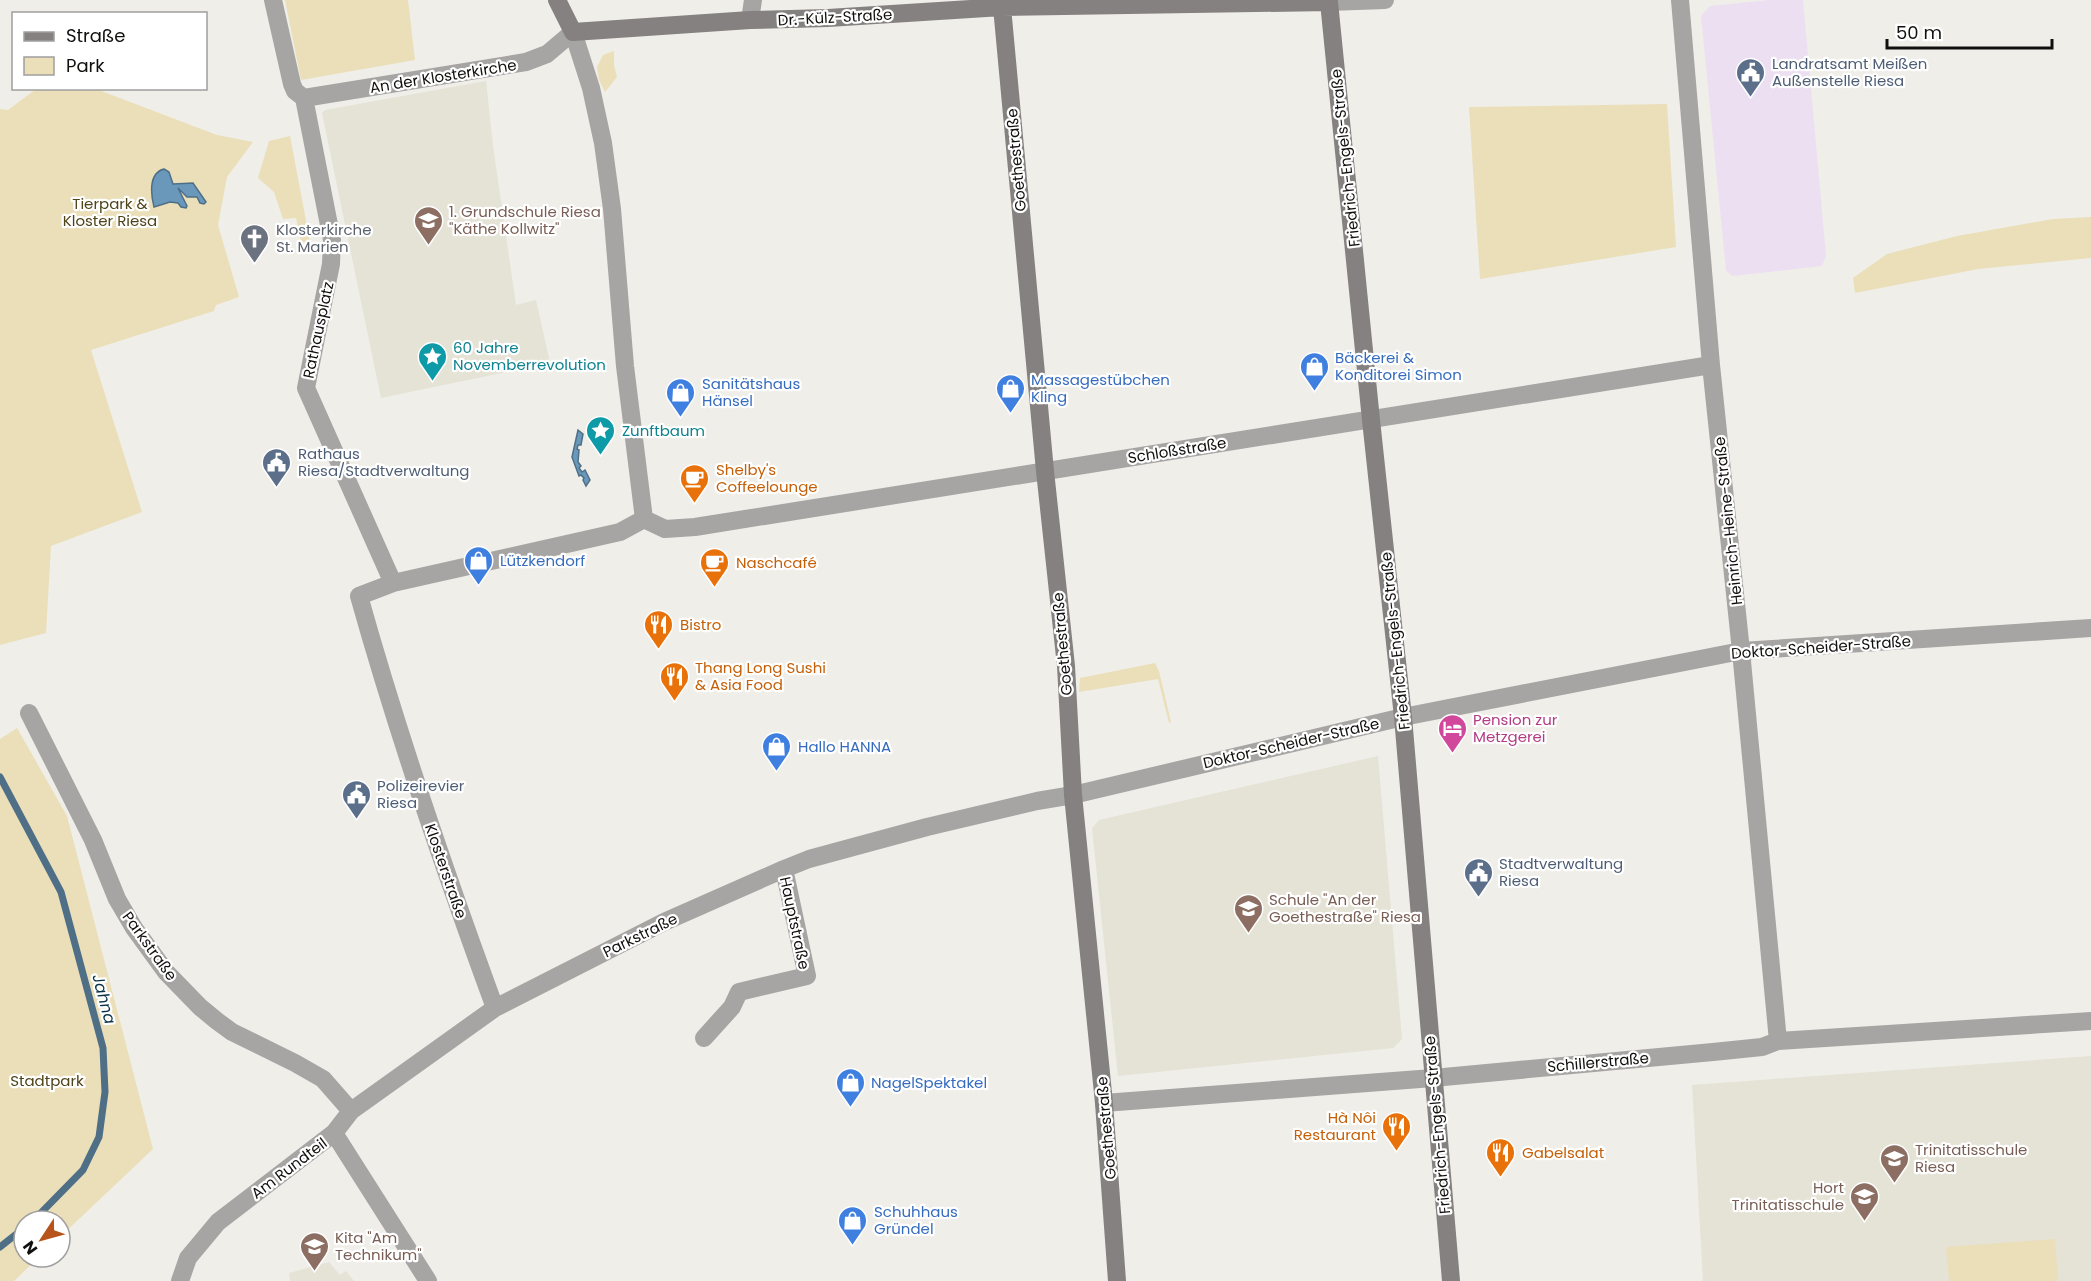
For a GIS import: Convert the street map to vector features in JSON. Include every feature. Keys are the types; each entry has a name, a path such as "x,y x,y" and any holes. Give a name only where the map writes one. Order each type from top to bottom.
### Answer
{"main road":[{"path":"557,0 573,32"},
{"name":"Dr.-Külz-Straße","path":"573,32 1002,7 1329,2"},
{"name":"Friedrich-Engels-Straße","path":"1329,2 1403,717 1451,1281"},
{"name":"Goethestraße","path":"1002,7 1045,471 1066,666 1073,795 1104,1103 1117,1281"}],"street":[{"name":"Rathausplatz","path":"273,0 292,84 295,91 304,98 332,240 331,264 306,388 393,583"},
{"path":"750,20 753,0"},
{"name":"Dr.-Külz-Straße","path":"1329,2 1385,0"},
{"name":"Heinrich-Heine-Straße","path":"1680,0 1711,365 1778,1041"},
{"name":"An der Klosterkirche","path":"304,98 526,63 547,54 573,32"},
{"path":"393,583 620,532 644,519 625,366 612,209 603,144 591,88 573,32"},
{"name":"Schloßstraße","path":"644,519 665,529 695,527 1711,365"},
{"name":"Klosterstraße","path":"393,583 359,596 374,650 454,896 495,1008"},
{"name":"Doktor-Scheider-Straße","path":"784,869 809,859 927,827 1403,717 1741,651 2091,628"},
{"name":"Parkstraße","path":"29,713 93,840 117,899 134,928 166,972 200,1007 232,1032 323,1079 351,1111"},
{"name":"Parkstraße","path":"334,1133 351,1111 495,1008 664,922 784,869"},
{"name":"Hauptstraße","path":"704,1038 732,1007 740,992 807,976 784,869"},
{"name":"Schillerstraße","path":"1104,1103 1433,1078 1762,1047 1778,1041 2091,1021"},
{"name":"Am Rundteil","path":"180,1281 188,1258 218,1221 334,1133 428,1281"}],"shaded area":[{"path":"1769,0 1803,0 1826,256 1822,266 1732,276 1726,270 1701,16 1710,6"},
{"name":"1. Grundschule Riesa \"Käthe Kollwitz\"","path":"486,81 516,305 536,300 550,363 381,398 322,113 325,110"},
{"name":"Schule \"An der Goethestraße\" Riesa","path":"1378,756 1402,1039 1393,1048 1118,1076 1092,828 1099,820"},
{"name":"Trinitatisschule Riesa","path":"2091,1056 2091,1281 1703,1281 1692,1085"},
{"name":"Kita \"Am Technikum\"","path":"329,1262 340,1275 346,1271 354,1281 290,1281 289,1273"}],"green space":[{"path":"285,0 408,0 415,60 301,80"},
{"path":"614,51 617,77 605,92 599,80 597,67 603,55"},
{"name":"Tierpark & Kloster Riesa","path":"35,90 99,90 217,135 253,142 227,177 218,225 239,297 216,305 214,311 91,350 142,512 51,546 46,633 0,645 0,109 8,110"},
{"path":"1667,104 1676,247 1480,279 1469,107"},
{"path":"290,136 310,242 301,242 296,218 283,219 274,192 258,178 269,141"},
{"path":"2091,217 2091,258 1978,269 1855,293 1853,278 1887,254 1957,236 2053,219"},
{"path":"1155,663 1171,722 1169,723 1158,679 1079,692 1080,678"},
{"name":"Stadtpark","path":"17,728 67,816 153,1149 72,1226 72,1209 12,1209 12,1269 26,1269 14,1281 0,1281 0,739"},
{"path":"2055,1239 2058,1281 1949,1281 1946,1247"}],"water":[{"path":"164,169 169,172 173,184 193,183 206,202 200,203 197,197 187,197 178,188 186,208 181,207 178,203 170,202 154,207 153,180 159,171"},
{"path":"578,430 583,434 581,445 578,445 577,449 579,450 578,462 581,466 579,468 582,472 585,470 590,480 586,486 584,478 579,476 572,457"}],"waterway":[{"name":"Jahna","path":"0,777 61,892 103,1048 105,1092 99,1137 83,1170 45,1209"},
{"name":"Jahna","path":"0,1247 12,1238"}],"place":[{"name":"Landratsamt Meißen Außenstelle Riesa","path":"1751,98"},
{"name":"1. Grundschule Riesa \"Käthe Kollwitz\"","path":"428,246"},
{"name":"Klosterkirche St. Marien","path":"255,264"},
{"name":"60 Jahre Novemberrevolution","path":"432,382"},
{"name":"Bäckerei & Konditorei Simon","path":"1314,392"},
{"name":"Massagestübchen Kling","path":"1010,414"},
{"name":"Sanitätshaus Hänsel","path":"681,418"},
{"name":"Zunftbaum","path":"601,456"},
{"name":"Rathaus Riesa/Stadtverwaltung","path":"277,488"},
{"name":"Shelby's Coffeelounge","path":"695,504"},
{"name":"Lützkendorf","path":"479,586"},
{"name":"Naschcafé","path":"715,588"},
{"name":"Bistro","path":"659,650"},
{"name":"Thang Long Sushi & Asia Food","path":"674,702"},
{"name":"Pension zur Metzgerei","path":"1452,754"},
{"name":"Hallo HANNA","path":"777,772"},
{"name":"Polizeirevier Riesa","path":"356,820"},
{"name":"Stadtverwaltung Riesa","path":"1478,898"},
{"name":"Schule \"An der Goethestraße\" Riesa","path":"1248,934"},
{"name":"NagelSpektakel","path":"850,1108"},
{"name":"Hà Nôi Restaurant","path":"1397,1152"},
{"name":"Gabelsalat","path":"1501,1178"},
{"name":"Trinitatisschule Riesa","path":"1894,1184"},
{"name":"Hort Trinitatisschule","path":"1865,1222"},
{"name":"Schuhhaus Gründel","path":"853,1246"},
{"name":"Kita \"Am Technikum\"","path":"314,1272"}]}
